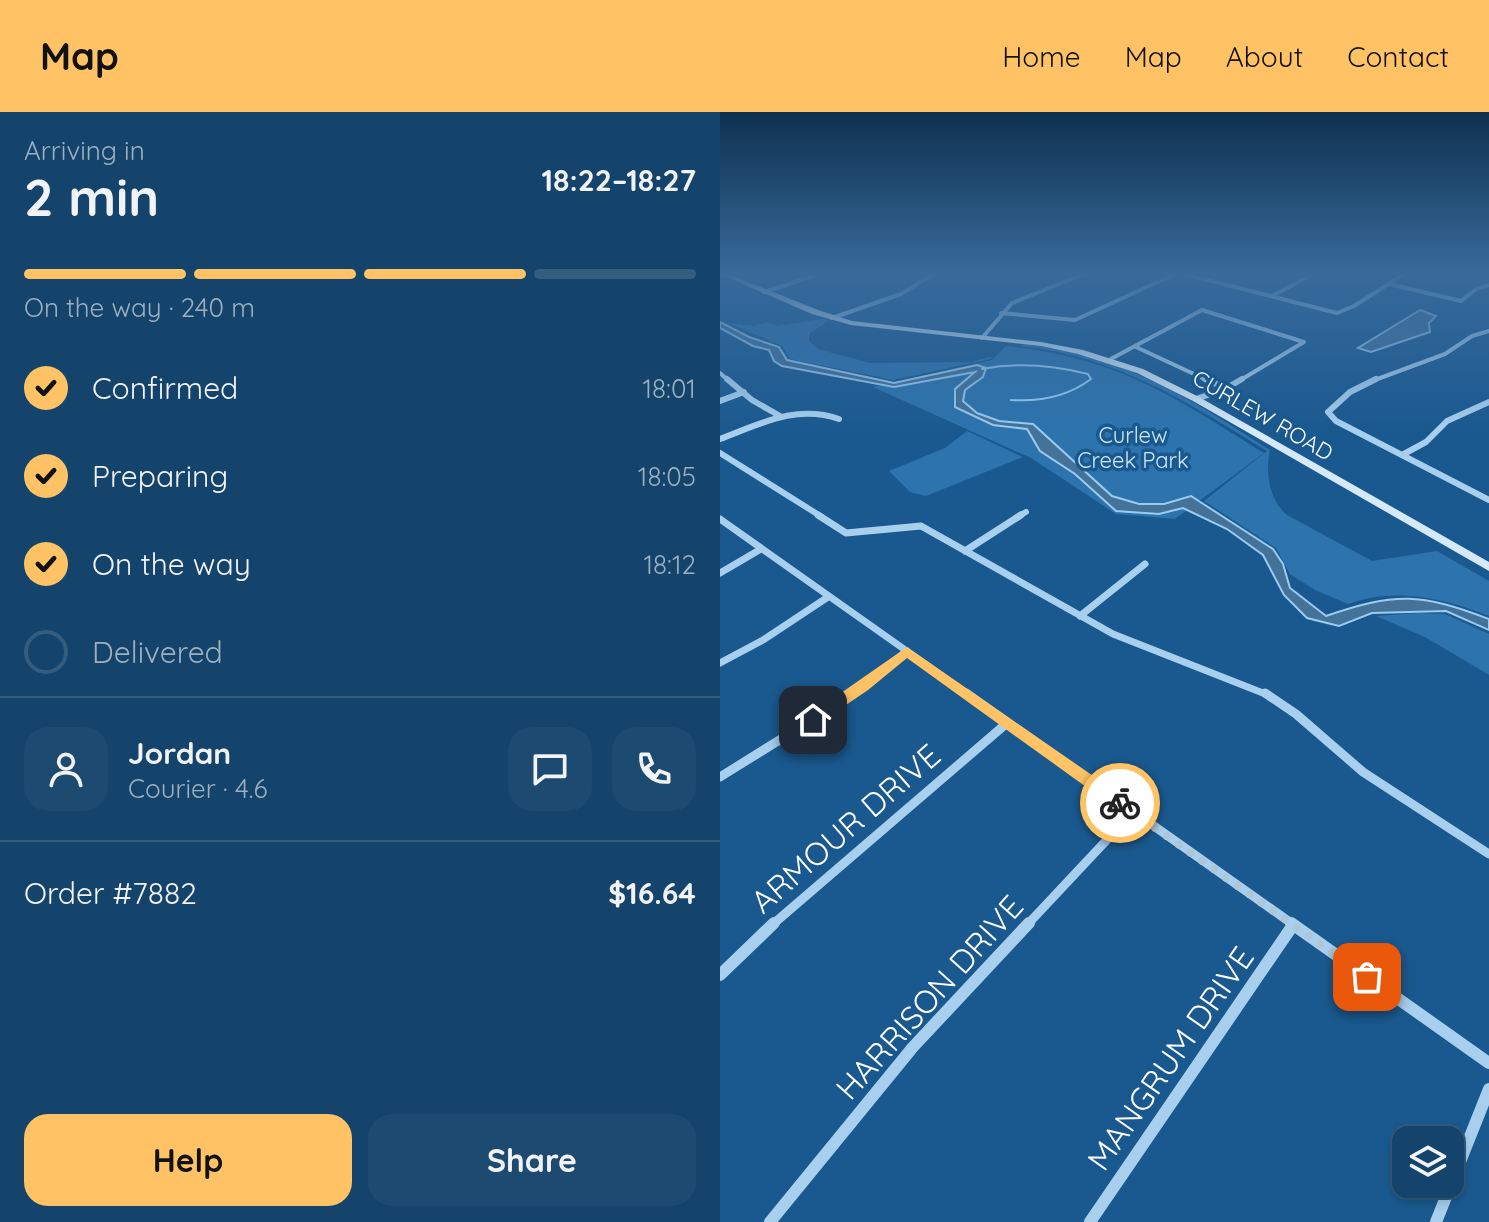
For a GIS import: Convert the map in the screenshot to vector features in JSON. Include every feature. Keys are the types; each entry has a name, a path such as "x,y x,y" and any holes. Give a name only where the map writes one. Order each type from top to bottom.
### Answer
{"main road":[{"name":"CURLEW ROAD","path":"867,326 1041,344 1109,360 1155,377 1489,567"}],"street":[{"path":"982,338 991,326"},
{"path":"1109,360 1174,326"},
{"path":"1196,399 1225,389 1304,342 1257,326"},
{"path":"1489,331 1481,331 1447,353 1374,380 1347,395 1328,412 1336,421 1489,500"},
{"path":"1136,347 1225,389"},
{"path":"720,373 752,400 780,416"},
{"path":"720,401 744,392"},
{"path":"1402,455 1426,442 1447,421 1489,402"},
{"path":"720,439 780,416 816,409 839,419"},
{"path":"720,453 846,533 916,525 1080,616 1149,650 1264,692 1296,714 1363,772 1489,854"},
{"path":"965,551 1026,512"},
{"path":"720,519 1489,1063"},
{"path":"720,573 761,549"},
{"path":"1080,616 1145,564"},
{"path":"720,663 763,640 828,597"},
{"path":"720,777 864,687 907,651"},
{"name":"ARMOUR DRIVE","path":"720,975 768,928 1007,723"},
{"name":"HARRISON DRIVE","path":"770,1222 913,1047 1133,812"},
{"name":"MANGRUM DRIVE","path":"1090,1222 1293,925"},
{"path":"1436,1222 1489,1089"}],"green space":[{"path":"735,326 821,326 809,334 809,341 818,349 870,363 971,362 993,356 990,359 893,380 790,359 782,346"},
{"name":"Curlew Creek Park","path":"1006,346 1081,360 1142,382 1264,453 1175,519 1116,514 1031,458 873,387 992,360"},
{"path":"1021,346 1062,350 1125,369 1210,412 1270,450 1268,468 1272,494 1287,515 1372,561 1437,551 1489,581 1489,616 1454,604 1419,597 1384,596 1348,604 1315,590 1290,574 1276,548 1204,501 1267,451 1150,384 1089,360"},
{"path":"967,431 1023,457 926,496 910,492 889,471 945,448"},
{"path":"1445,614 1489,634 1489,675 1425,637 1376,616"}],"shaded area":[{"path":"727,326 779,347 787,360 894,383 977,365 986,368 983,377 965,390 963,401 977,413 999,421 1033,424 1112,496 1139,504 1164,504 1191,496 1273,549 1283,564 1290,588 1326,616 1371,603 1426,600 1489,619 1489,630 1446,611 1372,613 1339,626 1307,618 1284,595 1263,555 1227,529 1183,508 1159,514 1116,511 1075,474 1040,451 1027,429 993,425 955,407 955,389 975,372 894,387 782,366 774,361 769,350 753,346 720,328"},
{"path":"1394,326 1429,326 1430,332 1371,352 1358,348"}],"waterway":[{"path":"982,369 1022,365 1061,368 1088,374 1091,379 1053,397 1011,400"}],"way so far":[{"path":"1120,803 1367,977"}],"route":[{"path":"813,720 864,687 907,651 1120,803"}]}
